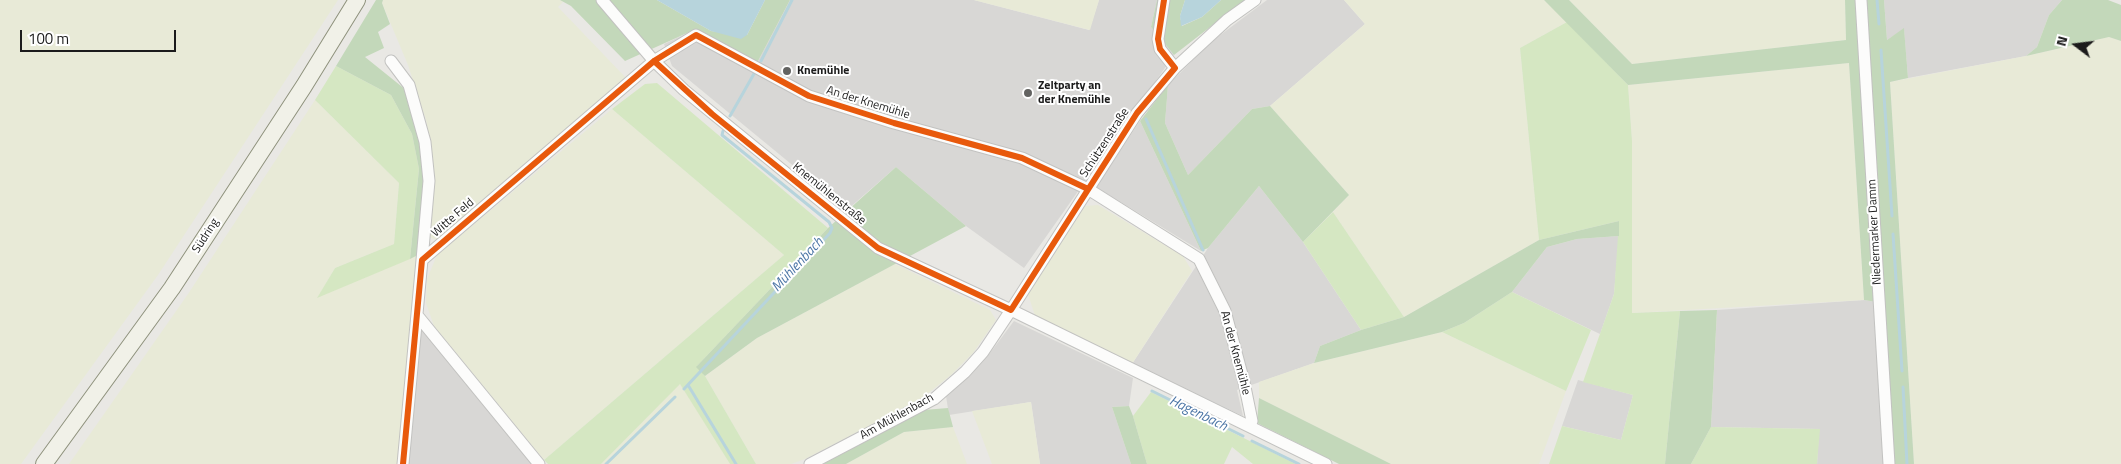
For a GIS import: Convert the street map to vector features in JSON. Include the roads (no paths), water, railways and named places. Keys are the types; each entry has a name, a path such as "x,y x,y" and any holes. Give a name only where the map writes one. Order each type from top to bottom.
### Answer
{"main road":[{"name":"Südring","path":"44,464 172,288 304,86 357,0"}],"street":[{"name":"Knemühlenstraße","path":"602,0 654,61 712,114 878,248 1011,310 1326,464"},
{"path":"1164,0 1158,39 1160,49 1175,68"},
{"name":"Schützenstraße","path":"1011,310 1138,113 1175,68 1227,20 1255,0"},
{"name":"Niedermarker Damm","path":"1861,0 1889,464"},
{"name":"An der Knemühle","path":"654,61 696,34 808,96 894,123 1022,158 1088,189 1199,259 1225,311 1244,382 1252,421 1250,426"},
{"name":"Witte Feld","path":"391,61 409,86 426,142 429,181 403,464"},
{"name":"Witte Feld","path":"422,260 654,61"},
{"name":"Am Mühlenbach","path":"810,464 934,399 965,372 983,352 1011,310"},
{"path":"417,315 538,464"}],"water":[{"path":"657,0 765,0 747,35 741,39 711,31"},
{"path":"1185,0 1221,0 1202,17 1181,26 1180,16"}],"waterway":[{"name":"Mühlenbach","path":"761,61 792,0"},
{"path":"1877,0 1879,24"},
{"path":"1881,50 1892,216"},
{"name":"Mühlenbach","path":"730,116 755,72"},
{"path":"1146,119 1203,250"},
{"name":"Mühlenbach","path":"684,389 830,233 832,228 829,222 722,135 723,131"},
{"path":"1893,234 1902,371"},
{"path":"688,385 736,464"},
{"path":"1903,387 1907,464"},
{"name":"Hagenbach","path":"1152,391 1243,436"},
{"name":"Mühlenbach","path":"606,464 675,397"},
{"name":"Hagenbach","path":"1252,441 1299,464"}],"place":[{"name":"Knemühle","path":"787,71"},
{"name":"Zeltparty an der Knemühle","path":"1028,93"}]}
